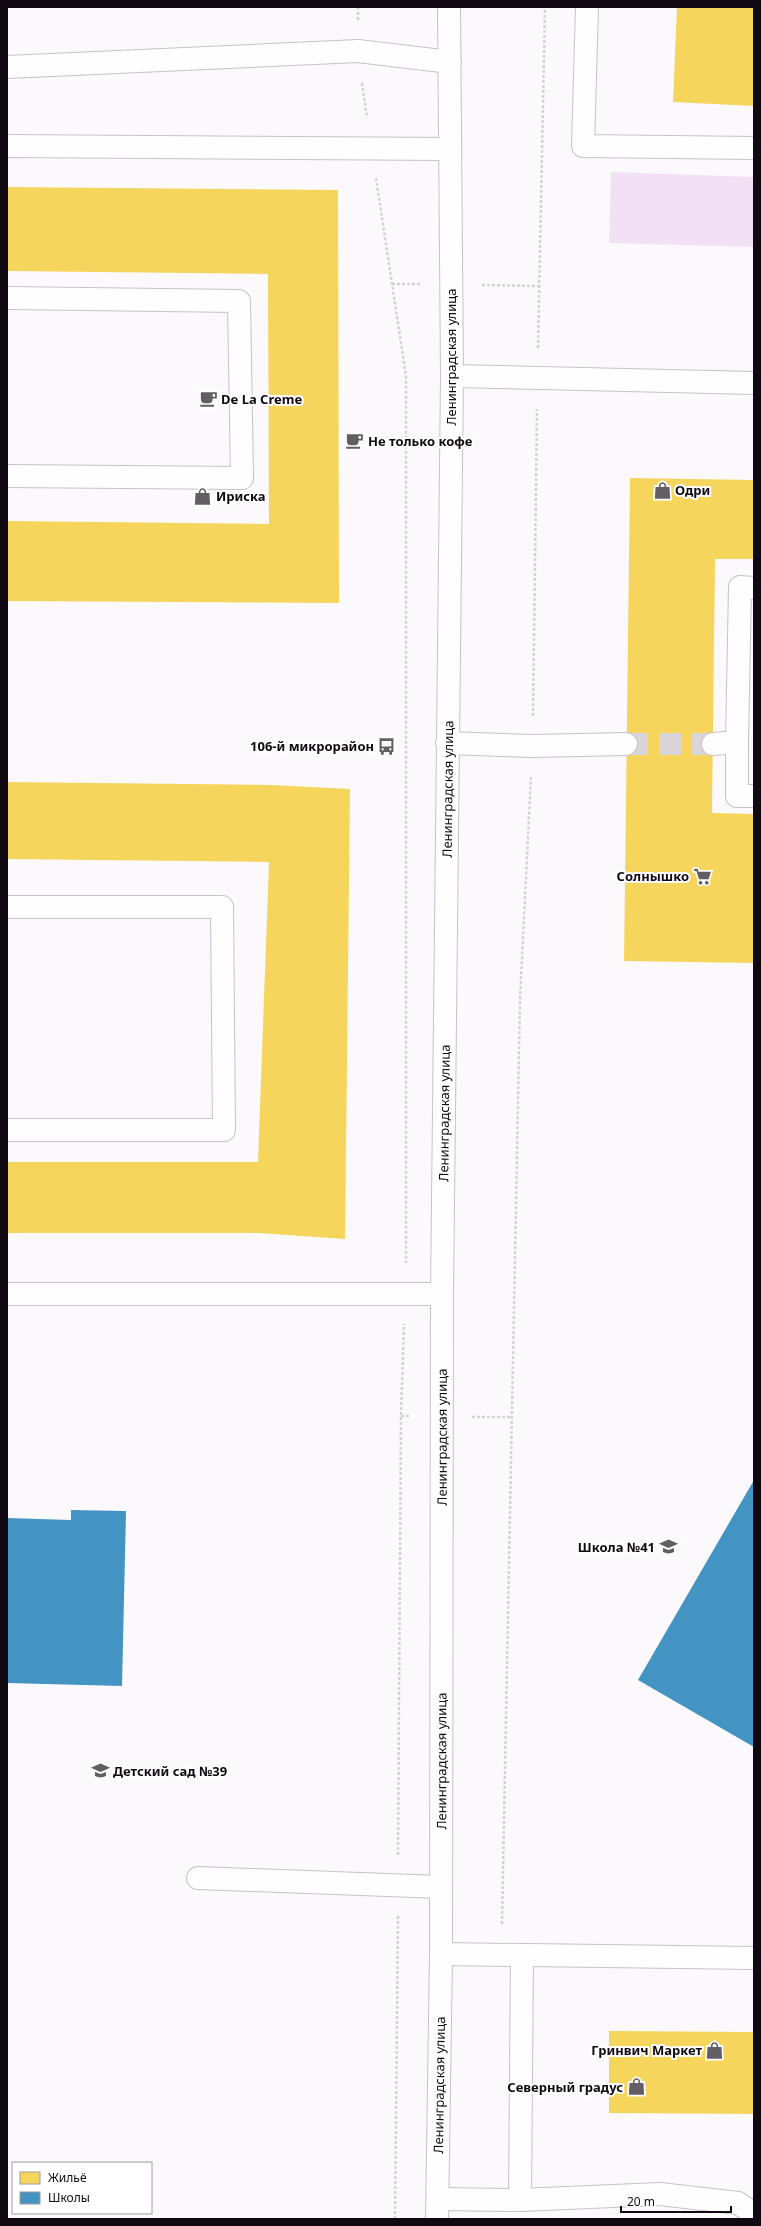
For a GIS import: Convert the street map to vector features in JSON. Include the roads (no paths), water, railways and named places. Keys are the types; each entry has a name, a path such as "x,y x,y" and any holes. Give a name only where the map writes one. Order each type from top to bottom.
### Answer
{"street":[{"name":"Ленинградская улица","path":"437,2209 441,1954 442,1294 452,376 449,7"},
{"path":"587,7 583,146 754,148"},
{"path":"7,67 358,51 450,62"},
{"path":"7,146 450,150"},
{"path":"7,298 240,301 242,478 7,476"},
{"path":"452,376 754,383"},
{"path":"754,588 740,587 737,742 737,796 754,796"},
{"path":"713,744 737,742"},
{"path":"447,743 532,746 626,744"},
{"path":"7,907 222,907 224,1130 7,1130"},
{"path":"7,1294 442,1294"},
{"path":"198,1878 441,1887"},
{"path":"441,1954 754,1958"},
{"path":"512,1956 520,2200"},
{"path":"437,2209 520,2200 660,2194 749,2204"}],"tunnel":[{"path":"626,744 713,744"}],"place":[{"name":"De La Creme","path":"208,399"},
{"name":"Не только кофе","path":"355,441"},
{"name":"Одри","path":"662,490"},
{"name":"Ириска","path":"203,496"},
{"name":"106-й микрорайон","path":"387,746"},
{"name":"Солнышко","path":"702,876"},
{"name":"Школа №41","path":"668,1547"},
{"name":"Детский сад №39","path":"100,1771"},
{"name":"Гринвич Маркет","path":"715,2050"},
{"name":"Северный градус","path":"636,2087"}]}
